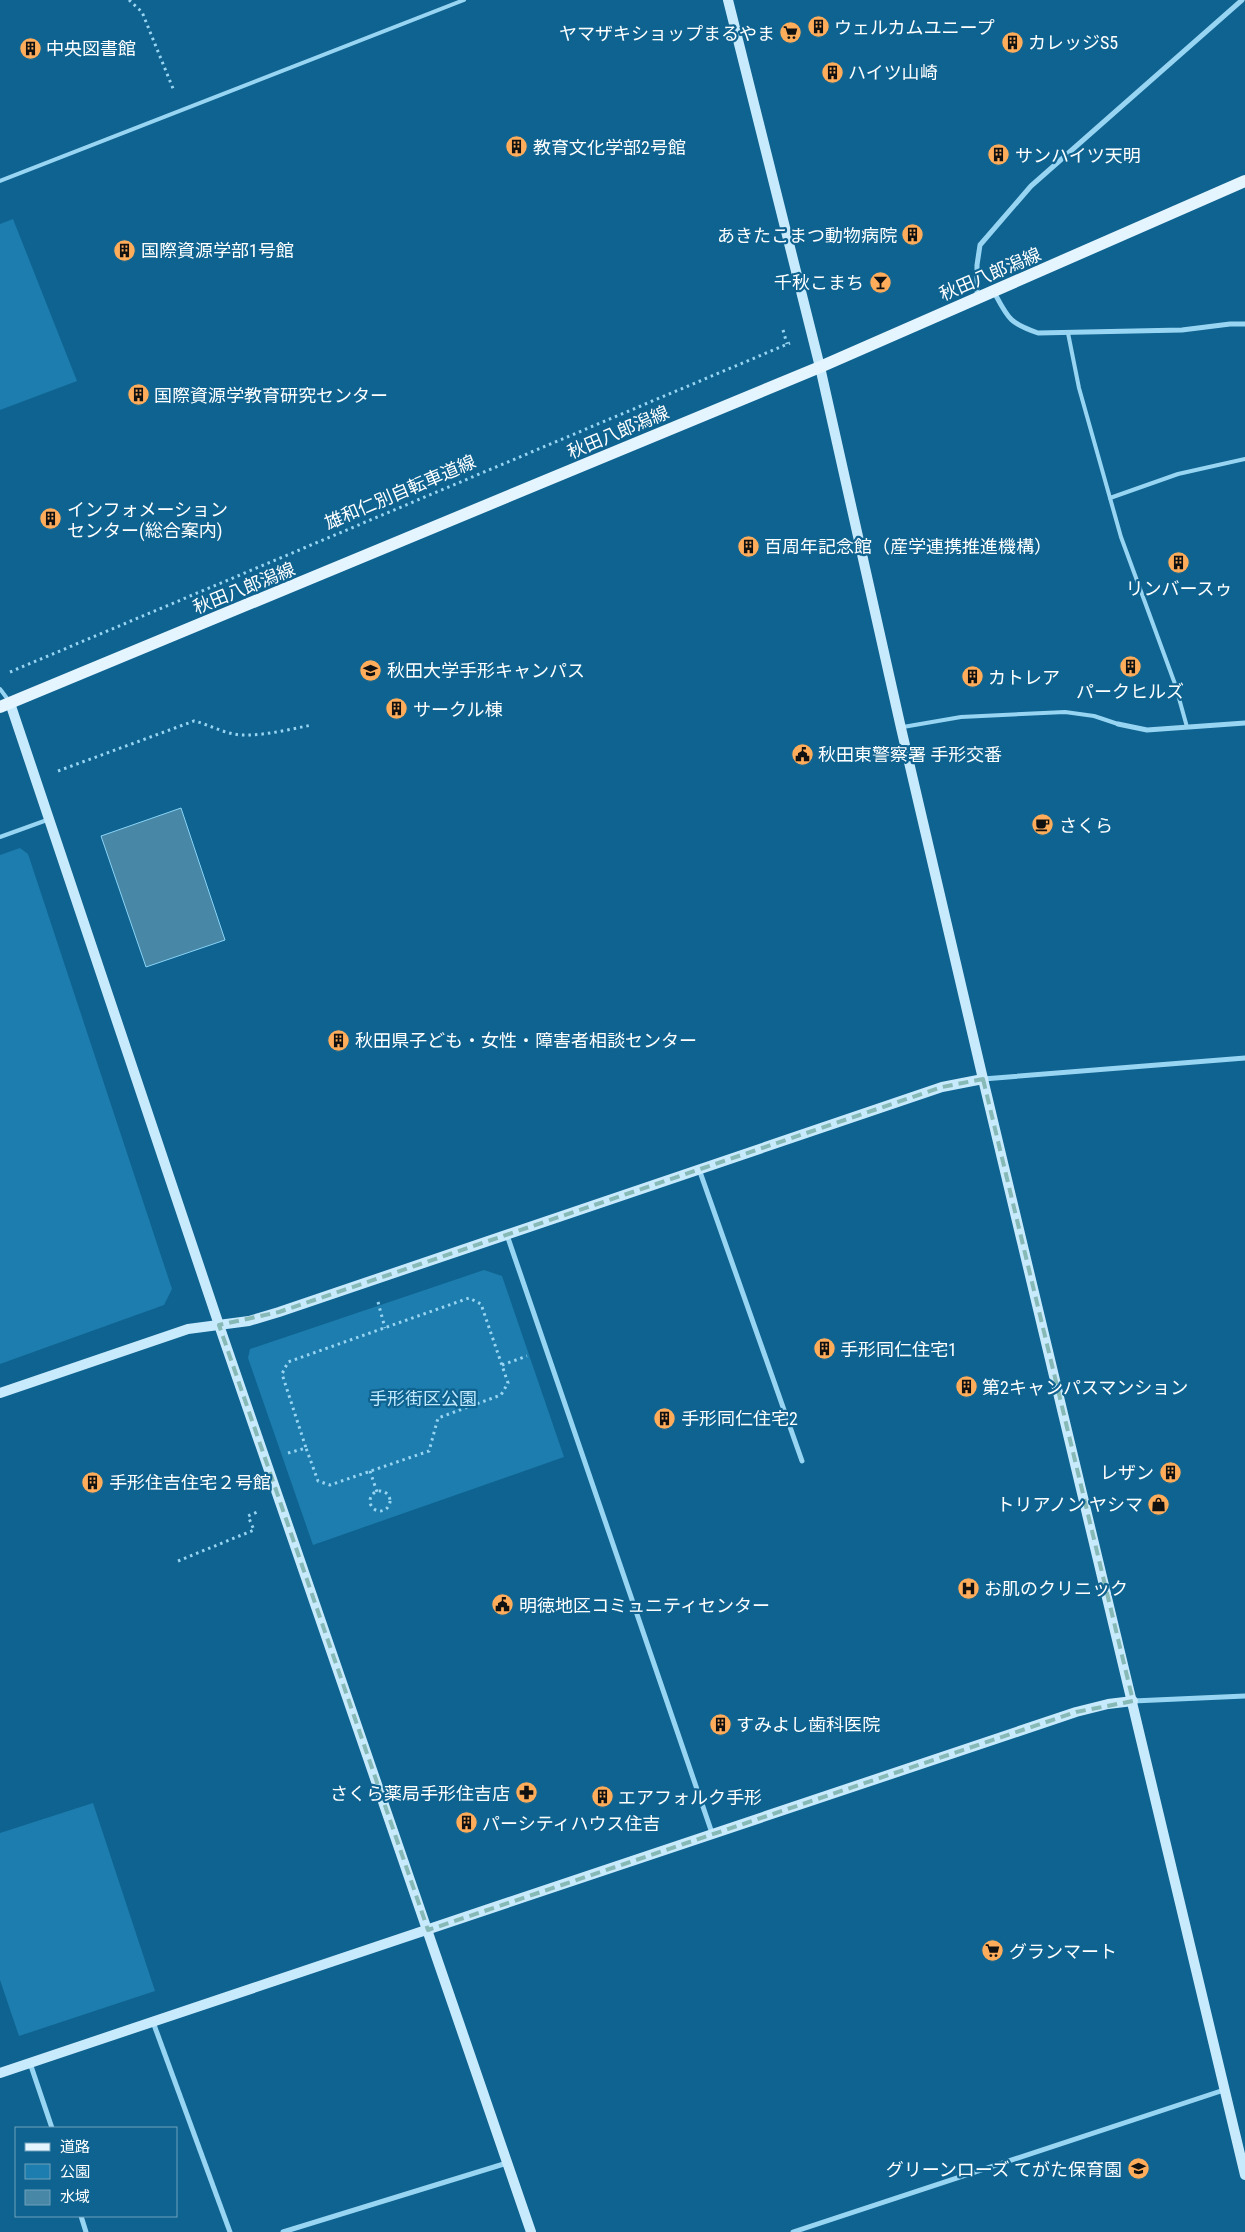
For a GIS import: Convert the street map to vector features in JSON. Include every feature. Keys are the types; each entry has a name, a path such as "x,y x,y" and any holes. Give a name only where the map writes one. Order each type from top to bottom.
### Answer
{"main road":[{"name":"秋田八郎潟線","path":"5,705 820,367 1245,181"}],"street":[{"path":"728,0 820,367 900,728 1245,2175"},
{"path":"978,299 977,265 980,245 1031,186 1242,0"},
{"path":"994,292 1008,318 1020,327 1038,333 1182,330 1245,324"},
{"path":"5,705 37,779 219,1325 531,2232"},
{"path":"1118,724 1147,730 1245,723"},
{"path":"0,1392 188,1329 249,1321 279,1312 942,1087 983,1079 1245,1058"},
{"path":"699,1169 802,1461"},
{"path":"507,1234 712,1834"},
{"path":"0,2073 1076,1712 1108,1704 1245,1696"},
{"path":"152,2022 230,2232"},
{"path":"30,2063 52,2127"},
{"path":"792,2232 1225,2090"},
{"path":"283,2232 507,2163"},
{"path":"81,2217 86,2232"}],"lane":[{"path":"0,181 464,0"},
{"path":"1068,333 1079,388 1121,537 1175,684 1187,728"},
{"path":"1110,498 1178,474 1245,459"},
{"path":"0,689 5,705"},
{"path":"900,728 961,717 1065,712 1094,716 1118,724"},
{"path":"0,837 50,820"}],"path":[{"path":"132,1 142,12 183,110"},
{"name":"雄和仁別自転車道線","path":"9,672 811,334"},
{"path":"37,779 194,721 208,724 224,732 246,735 312,725"},
{"path":"469,1298 481,1304 508,1382 501,1395 438,1418 428,1451 330,1485 318,1482 306,1448 282,1374 288,1362 469,1298"},
{"path":"267,1461 306,1448"},
{"path":"370,1471 377,1492"},
{"path":"377,1492 385,1492 390,1497 390,1504 382,1511 375,1510 370,1505 371,1496 377,1492"},
{"path":"178,1561 254,1530 248,1516"}],"highlighted area":[{"path":"983,1079 1133,1701 1076,1712 428,1930 219,1325 279,1312 942,1087"}],"green space":[{"path":"13,219 77,381 0,410 0,224"},
{"path":"20,848 28,854 172,1289 164,1305 0,1364 0,855"},
{"name":"手形街区公園","path":"484,1270 502,1276 564,1457 313,1545 248,1358 250,1349"},
{"path":"93,1803 155,1991 19,2036 0,1980 0,1833"}],"water":[{"path":"181,808 225,940 146,967 101,836"}],"place":[{"name":"ウェルカムユニープ","path":"818,27"},
{"name":"ヤマザキショップまるやま","path":"791,33"},
{"name":"カレッジS5","path":"1012,42"},
{"name":"中央図書館","path":"30,48"},
{"name":"ハイツ山崎","path":"832,72"},
{"name":"教育文化学部2号館","path":"517,147"},
{"name":"サンハイツ天明","path":"999,155"},
{"name":"あきたこまつ動物病院","path":"913,235"},
{"name":"国際資源学部1号館","path":"125,250"},
{"name":"千秋こまち","path":"880,282"},
{"name":"国際資源学教育研究センター","path":"138,395"},
{"name":"インフォメーション センター(総合案内)","path":"51,519"},
{"name":"百周年記念館（産学連携推進機構）","path":"748,546"},
{"name":"リンバースゥ","path":"1179,563"},
{"name":"パークヒルズ","path":"1130,666"},
{"name":"秋田大学手形キャンパス","path":"371,670"},
{"name":"カトレア","path":"972,677"},
{"name":"サークル棟","path":"397,709"},
{"name":"秋田東警察署 手形交番","path":"802,754"},
{"name":"さくら","path":"1043,825"},
{"name":"秋田県子ども・女性・障害者相談センター","path":"339,1040"},
{"name":"手形同仁住宅1","path":"824,1349"},
{"name":"第2キャンパスマンション","path":"966,1387"},
{"name":"手形同仁住宅2","path":"665,1418"},
{"name":"レザン","path":"1170,1472"},
{"name":"手形住吉住宅２号館","path":"93,1482"},
{"name":"トリアノン ヤシマ","path":"1159,1504"},
{"name":"お肌のクリニック","path":"968,1588"},
{"name":"明徳地区コミュニティセンター","path":"503,1605"},
{"name":"すみよし歯科医院","path":"720,1724"},
{"name":"さくら薬局手形住吉店","path":"526,1793"},
{"name":"エアフォルク手形","path":"602,1797"},
{"name":"パーシティハウス住吉","path":"466,1823"},
{"name":"グランマート","path":"993,1951"},
{"name":"グリーンローズ てがた保育園","path":"1138,2169"}]}
